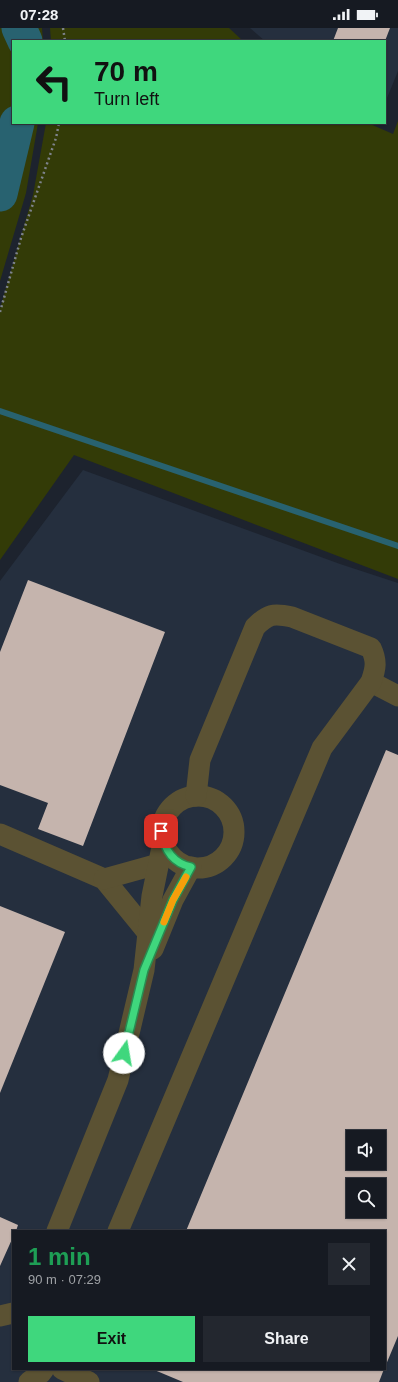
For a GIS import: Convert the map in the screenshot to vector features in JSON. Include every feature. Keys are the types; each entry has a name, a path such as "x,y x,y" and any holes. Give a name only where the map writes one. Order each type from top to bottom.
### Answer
{"street":[{"path":"118,1230 322,748 371,682 375,670 375,657 371,648 292,617 279,614 265,618 255,627 200,760 196,796"},
{"path":"371,682 398,696"},
{"path":"196,796 207,797 218,802 226,810 232,820 234,832 232,843 226,854 218,862 207,867 196,868 184,866 167,852 161,831 163,820 168,811 176,803 186,798 196,796"},
{"path":"0,834 104,879 148,933"},
{"path":"57,1230 118,1080 144,970 152,896 163,842"},
{"path":"104,879 158,864"},
{"path":"144,970 173,900 191,867"},
{"path":"0,1316 12,1313"},
{"path":"29,1382 43,1370"},
{"path":"64,1370 89,1382"}],"path":[{"path":"63,28 65,40"},
{"path":"0,312 21,238 56,138 59,124"}],"shaded area":[{"path":"250,28 398,28 398,71 386,101 386,40 264,40"},
{"path":"83,470 340,564 398,583 398,1382 0,1382 0,581"}],"green space":[{"path":"0,28 42,28 43,40 12,40 12,124 38,124 26,193 0,281"},
{"path":"50,28 229,28 242,40 51,40"},
{"path":"398,121 398,579 74,455 0,560 0,309 33,195 46,124 370,124 393,134"}],"building":[{"path":"338,28 390,28 385,40 333,40"},
{"path":"28,580 165,632 83,846 38,829 48,803 0,785 0,652"},
{"path":"386,750 398,755 398,1336 386,1365 386,1230 186,1230"},
{"path":"0,906 65,932 0,1093"},
{"path":"0,1217 18,1225 16,1230 12,1230 12,1239 0,1266"},
{"path":"154,1370 384,1370 379,1382 183,1382"}],"waterway":[{"path":"19,28 25,40"},
{"path":"0,194 17,124"},
{"path":"0,411 398,546"}],"slow traffic":[{"path":"164,922 173,900 186,877"}],"route":[{"path":"124,1053 144,970 173,900 191,867 184,866 167,852 161,831"}]}
